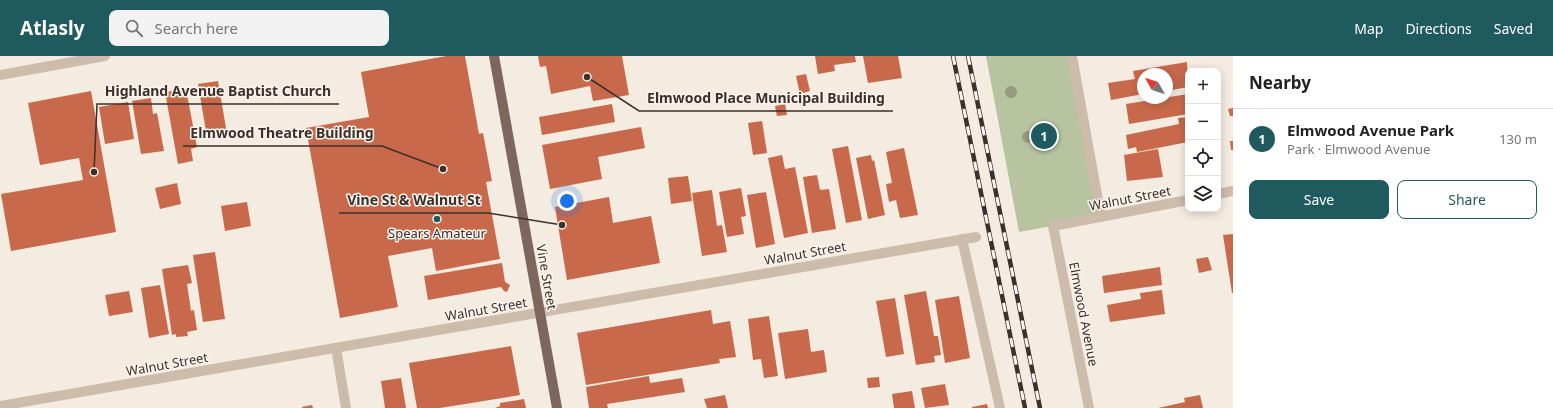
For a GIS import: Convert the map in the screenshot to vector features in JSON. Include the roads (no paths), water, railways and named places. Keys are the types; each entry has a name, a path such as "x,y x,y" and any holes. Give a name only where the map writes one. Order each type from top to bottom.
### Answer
{"main road":[{"name":"Vine Street","path":"494,56 557,408"}],"street":[{"path":"0,75 105,56"},
{"path":"1072,56 1101,217"},
{"path":"1221,193 1233,191"},
{"name":"Walnut Street","path":"1053,226 1185,201"},
{"name":"Elmwood Avenue","path":"1053,226 1089,408"},
{"name":"Walnut Street","path":"0,406 976,237"},
{"path":"962,239 1000,408"},
{"path":"336,348 346,408"}],"railway":[{"path":"953,56 1025,408"},
{"path":"968,56 1040,408"}],"place":[{"name":"Elmwood Place Municipal Building","path":"587,77"},
{"name":"Elmwood Avenue Park","path":"1044,136"},
{"name":"Elmwood Theatre Building","path":"443,169"},
{"name":"Highland Avenue Baptist Church","path":"94,172"},
{"name":"Spears Amateur","path":"437,219"},
{"name":"Vine St & Walnut St","path":"562,225"}]}
